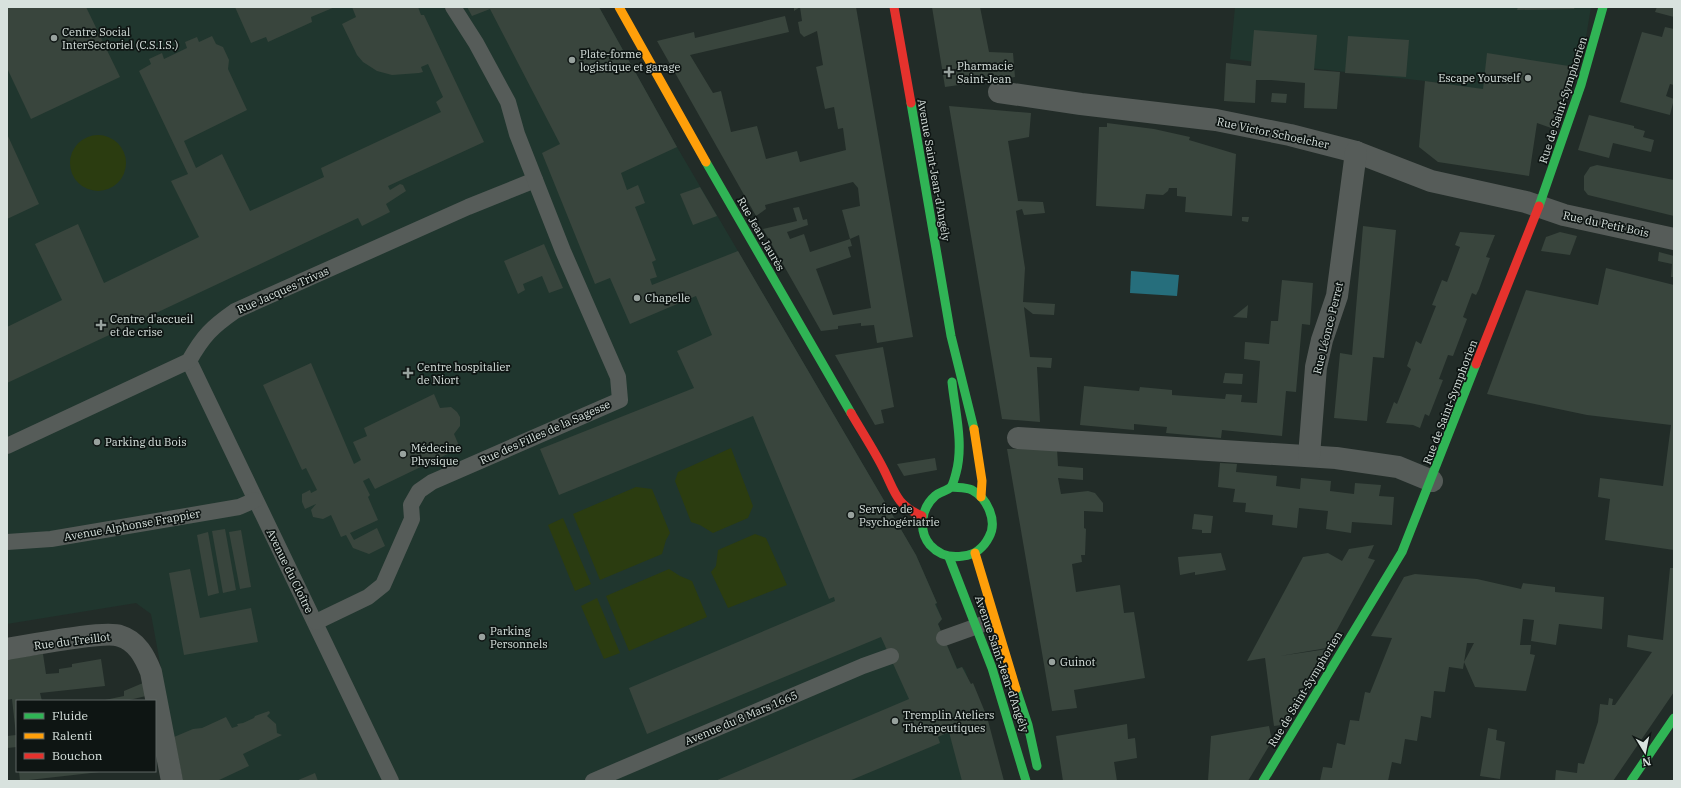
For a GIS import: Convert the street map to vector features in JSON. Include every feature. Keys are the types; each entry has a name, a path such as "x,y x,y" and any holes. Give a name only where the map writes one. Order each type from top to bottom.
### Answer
{"street":[{"name":"Rue Jean Jaurès","path":"619,7 704,159 885,471 890,489 902,505 912,512 922,516"},
{"name":"Avenue Saint-Jean-d'Angély","path":"894,7 951,336 972,419 982,481 981,496 989,507 992,520 991,533 985,545 975,553 1012,678 1028,725 1039,777"},
{"name":"Rue de Saint-Symphorien","path":"1263,781 1402,552 1432,481 1539,206 1581,85 1603,7"},
{"name":"Rue Victor Schoelcher","path":"999,92 1081,104 1216,120 1356,152 1431,181 1539,206"},
{"name":"Rue Léonce Perret","path":"1309,456 1316,367 1322,340 1337,296 1356,152"},
{"name":"Rue du Petit Bois","path":"1539,206 1564,215 1674,238"},
{"name":"Avenue Saint-Jean-d'Angély","path":"951,336 951,372 960,454 959,463 951,487"},
{"path":"1018,438 1309,456 1398,467 1432,481"},
{"name":"Rue Jean Jaurès","path":"885,471 902,486"},
{"path":"975,553 962,557 949,557 936,552 927,542 922,529 922,516 928,497 951,487 967,488 981,496"},
{"name":"Avenue Saint-Jean-d'Angély","path":"949,557 976,626 1016,740 1026,781"},
{"name":"Rue du Treillot","path":"7,649 103,635 120,635 133,643 145,657 151,672 172,781"},
{"path":"1632,781 1674,718"}],"lane":[{"path":"453,7 476,44 508,102 517,134 535,180"},
{"name":"Rue Jacques Trivas","path":"189,361 199,342 213,326 235,311 468,207 535,180"},
{"name":"Rue des Filles de la Sagesse","path":"316,622 368,597 382,585 412,520 411,505 419,492 432,482 620,400 618,377 563,251 535,180"},
{"path":"7,446 189,361"},
{"name":"Avenue du Cloître","path":"189,361 255,500 316,622 391,781"},
{"name":"Avenue Alphonse Frappier","path":"7,542 51,539 239,507 255,500"},
{"path":"944,638 976,626 995,621"},
{"name":"Avenue du 8 Mars 1665","path":"593,781 863,666 891,656"}],"shaded area":[{"name":"Centre hospitalier de Niort","path":"7,7 599,7 677,147 916,555 937,603 936,604 942,619 938,624 957,668 962,667 965,670 1004,781 183,781 151,614 136,603 7,624"},
{"path":"1235,7 1591,7 1586,37 1563,102 1425,81 1230,59"}],"green space":[{"path":"93,135 103,135 118,143 124,152 126,163 124,174 118,183 103,191 93,191 82,186 75,179 70,168 70,158 75,147 82,140"},
{"path":"731,448 753,506 748,518 713,533 700,525 691,522 675,481 678,472"},
{"path":"636,487 652,489 670,533 666,540 662,554 600,580 573,514"},
{"path":"563,518 591,584 575,591 548,525"},
{"path":"755,534 766,538 787,585 728,608 711,572 716,566 718,550"},
{"path":"669,569 692,581 707,617 629,651 606,596"},
{"path":"597,598 620,653 604,659 581,606"}],"water":[{"path":"1131,271 1179,275 1177,296 1130,293"}],"building":[{"name":"Centre Social InterSectoriel (C.S.I.S.)","path":"7,7 86,7 120,77 31,119 7,68"},
{"path":"235,7 335,7 311,17 312,22 268,42 266,37 251,43"},
{"path":"352,7 418,7 421,15 424,15 484,142 388,186 390,190 400,184 403,185 406,191 386,204 390,212 362,226 358,218 7,383 7,327 62,300 35,244 78,224 104,283 199,237 171,181 188,174 139,71 151,64 149,59 162,53 164,59 187,48 185,42 197,37 199,42 212,36 216,44 223,47 229,60 228,69 247,110 184,141 196,168 222,154 250,211 324,177 321,168 441,112 436,102 443,97 428,64 421,67 423,72 392,75 377,71 363,62 357,55 342,24 356,17"},
{"path":"467,7 599,7 677,147 621,173 627,190 638,185 645,203 635,207 656,260 652,262 657,277 650,279 652,285 738,251 916,555 937,603 935,604 942,619 938,624 957,669 962,667 971,684 973,683 987,717 1004,781 962,781 949,732 938,737 940,743 849,781 715,781 909,699 881,637 647,734 629,688 835,601 834,597 829,599 753,416 559,495 540,449 694,388 677,351 712,335 696,296 630,324 610,278 595,284 542,153 560,144 490,9 472,16"},
{"path":"794,7 800,7 794,11"},
{"path":"800,7 856,7 913,337 877,343 874,325 861,326 861,323 838,326 838,329 821,331 763,229 797,221 793,208 799,207 803,220 807,219 808,225 787,232 790,239 804,234 810,252 850,239 842,210 860,206 858,188 853,182 765,205 766,209 756,216 657,41 694,32 695,38 785,16 789,32 690,55 713,93 721,91 731,132 757,126 766,159 797,151 800,162 846,150 843,128 838,129 834,107 825,109 816,67 823,65 817,31 804,37 800,33 798,22 802,21","holes":["859,235 871,308 833,315 816,269 851,257 848,247 852,246 850,239"]},
{"path":"932,7 980,7 989,52 1013,53 1015,77 945,87"},
{"path":"1518,7 1575,7 1574,9 1517,10"},
{"path":"1657,7 1674,7 1674,17 1655,12"},
{"path":"1665,27 1674,29 1674,85 1670,84 1666,96 1674,99 1670,115 1620,102 1642,32 1662,37"},
{"path":"1254,30 1317,35 1314,70 1340,72 1337,109 1304,108 1305,83 1271,80 1256,80 1255,103 1224,101 1226,63 1251,66"},
{"path":"1348,36 1409,40 1406,77 1345,73"},
{"path":"1487,53 1575,67 1554,129 1537,123 1529,176 1438,162 1419,147 1425,81 1483,89"},
{"path":"1272,93 1287,94 1286,103 1271,102"},
{"path":"949,106 1031,113 1029,137 1008,141 1018,201 1043,202 1045,213 1024,215 1022,209 1016,211 1025,268 1023,302 1055,304 1054,315 1033,314 1024,307 1030,357 1052,358 1051,368 1037,367 1040,422 1002,419"},
{"path":"1589,115 1634,126 1634,128 1645,131 1643,137 1654,140 1651,152 1613,143 1609,158 1578,150"},
{"path":"1107,123 1154,129 1190,137 1189,140 1236,154 1232,216 1185,212 1186,197 1177,196 1177,188 1169,188 1163,195 1146,194 1144,209 1096,206 1099,127 1107,127"},
{"path":"7,134 39,204 7,219"},
{"path":"1597,165 1674,180 1674,216 1588,195 1584,190 1584,176 1590,167"},
{"path":"700,187 717,216 693,225 680,194"},
{"path":"1242,217 1249,217 1248,222 1242,221"},
{"path":"1363,226 1396,230 1384,358 1373,357 1367,421 1334,418 1340,353 1352,355"},
{"path":"1460,232 1495,235 1486,257 1490,258 1479,289 1476,295 1472,293 1463,317 1467,319 1453,356 1448,355 1439,379 1443,380 1429,416 1425,414 1420,428 1413,425 1386,423 1394,402 1397,404 1411,369 1407,366 1416,341 1421,344 1436,306 1432,305 1442,280 1447,282 1460,247 1455,245"},
{"path":"1560,232 1577,236 1570,255 1541,251 1546,237"},
{"path":"544,244 563,288 549,293 542,276 523,284 525,290 518,294 504,261"},
{"path":"1659,252 1674,256 1674,277 1671,277 1672,264 1658,261"},
{"path":"1606,268 1674,285 1674,550 1605,540 1610,499 1598,497 1600,478 1663,486 1671,425 1587,415 1487,394 1526,290 1598,305"},
{"path":"1282,280 1313,283 1310,325 1302,324 1296,392 1286,391 1282,436 1222,430 1221,438 1166,433 1167,427 1134,424 1134,430 1080,425 1084,386 1139,391 1140,387 1172,390 1172,395 1225,399 1226,394 1242,395 1241,402 1257,403 1260,361 1244,359 1245,342 1269,344 1271,321 1278,321"},
{"path":"1248,305 1247,318 1233,317"},
{"path":"883,347 894,407 881,410 884,423 875,425 835,355"},
{"name":"Médecine Physique","path":"311,363 354,464 361,460 353,442 367,436 364,428 434,394 440,408 451,407 460,417 460,426 454,434 460,448 375,489 369,478 363,481 370,495 368,497 378,520 350,533 354,540 377,528 385,546 369,554 353,548 346,535 341,537 331,515 323,519 313,517 311,510 316,504 305,509 302,502 302,494 310,490 311,493 317,490 306,468 302,470 263,385"},
{"path":"1225,373 1243,374 1242,384 1223,383"},
{"path":"1007,449 1057,449 1058,466 1083,468 1083,480 1058,478 1061,494 1088,491 1095,493 1103,503 1103,512 1084,511 1084,528 1086,529 1085,555 1081,555 1082,562 1072,564 1076,592 1120,585 1124,613 1134,612 1145,678 1074,690 1077,708 1052,711"},
{"path":"935,458 937,470 904,476 897,464"},
{"path":"1220,463 1237,464 1236,472 1277,476 1276,486 1300,489 1301,478 1331,481 1330,491 1354,494 1355,483 1381,485 1379,496 1394,497 1392,525 1352,522 1351,533 1326,529 1328,511 1299,508 1297,528 1272,525 1273,515 1245,512 1246,503 1233,502 1235,489 1218,487"},
{"path":"1194,514 1213,516 1211,533 1202,533 1202,530 1192,529"},
{"path":"225,529 236,590 223,593 212,531"},
{"path":"241,530 251,587 240,589 229,532"},
{"path":"208,532 219,593 208,596 197,535"},
{"path":"1374,545 1368,558 1375,560 1327,648 1280,656 1327,649 1282,725 1274,726 1265,658 1247,661 1303,557 1328,553 1342,561 1349,549"},
{"path":"1221,553 1226,570 1195,575 1195,572 1180,575 1178,557"},
{"path":"1670,568 1674,568 1674,692 1613,781 1555,781 1556,770 1577,773 1578,763 1584,764 1598,722 1600,704 1608,705 1609,698 1613,699 1612,705 1615,705 1652,652 1627,647 1628,635 1663,640"},
{"path":"190,569 200,618 251,608 258,642 184,655 169,573"},
{"path":"1415,574 1477,579 1521,589 1523,583 1555,587 1555,592 1604,597 1602,629 1559,624 1556,645 1531,641 1534,620 1523,619 1520,645 1531,645 1530,654 1535,655 1526,691 1475,687 1464,662 1463,669 1449,667 1445,692 1434,691 1431,718 1421,716 1417,741 1405,739 1401,764 1392,762 1388,781 1320,781 1323,767 1332,768 1337,743 1345,745 1350,720 1359,721 1365,692 1370,693 1392,638 1371,636 1404,577","holes":["1467,643 1474,643 1464,662"]},
{"path":"43,654 46,674 59,673 59,669 72,667 72,664 101,659 105,686 40,693 42,700 16,700 16,735 12,699 7,700 7,659"},
{"path":"143,683 146,696 129,700 105,700 124,696 124,691"},
{"path":"269,711 270,713 267,716 276,724 277,733 282,735 243,754 249,766 217,781 183,781 174,737 193,729 202,728 226,717 232,728 238,726 237,724 243,723 254,718 255,716"},
{"path":"1127,724 1128,739 1135,738 1137,758 1114,762 1117,781 1063,781 1056,736"},
{"path":"1269,726 1272,741 1248,781 1208,781 1211,736"},
{"path":"1488,728 1497,730 1496,740 1505,742 1500,779 1480,776"},
{"path":"16,735 16,747 7,748 7,736"},
{"path":"19,772 100,772 20,781"},
{"path":"315,773 318,781 296,781"}],"traffic: fast":[{"path":"1539,206 1581,85 1603,7"},
{"path":"911,103 951,336 974,429"},
{"path":"706,162 851,413"},
{"path":"1263,781 1402,552 1476,364"},
{"path":"951,487 972,490 982,498 990,510 992,517 991,531 987,541 979,550 959,557 942,554 934,549 926,539 923,527 924,513 930,501 951,487 958,462 959,439 952,382"},
{"path":"949,557 992,668 1026,781"},
{"path":"1016,689 1028,725 1037,766"},
{"path":"1631,781 1674,718"}],"traffic: slow":[{"path":"619,7 706,162"},
{"path":"974,429 982,481 981,497"},
{"path":"975,553 1016,689"}],"traffic: jam":[{"path":"894,7 911,103"},
{"path":"1476,364 1539,206"},
{"path":"851,413 876,455 897,497 913,512 922,516"}],"place":[{"name":"Centre Social InterSectoriel (C.S.I.S.)","path":"54,38"},
{"name":"Plate-forme logistique et garage","path":"572,60"},
{"name":"Pharmacie Saint-Jean","path":"949,72"},
{"name":"Escape Yourself","path":"1528,78"},
{"name":"Chapelle","path":"637,298"},
{"name":"Centre d'accueil et de crise","path":"101,325"},
{"name":"Centre hospitalier de Niort","path":"408,373"},
{"name":"Parking du Bois","path":"97,442"},
{"name":"Médecine Physique","path":"403,454"},
{"name":"Service de Psychogériatrie","path":"851,515"},
{"name":"Parking Personnels","path":"482,637"},
{"name":"Guinot","path":"1052,662"},
{"name":"Tremplin Ateliers Thérapeutiques","path":"895,721"}]}
